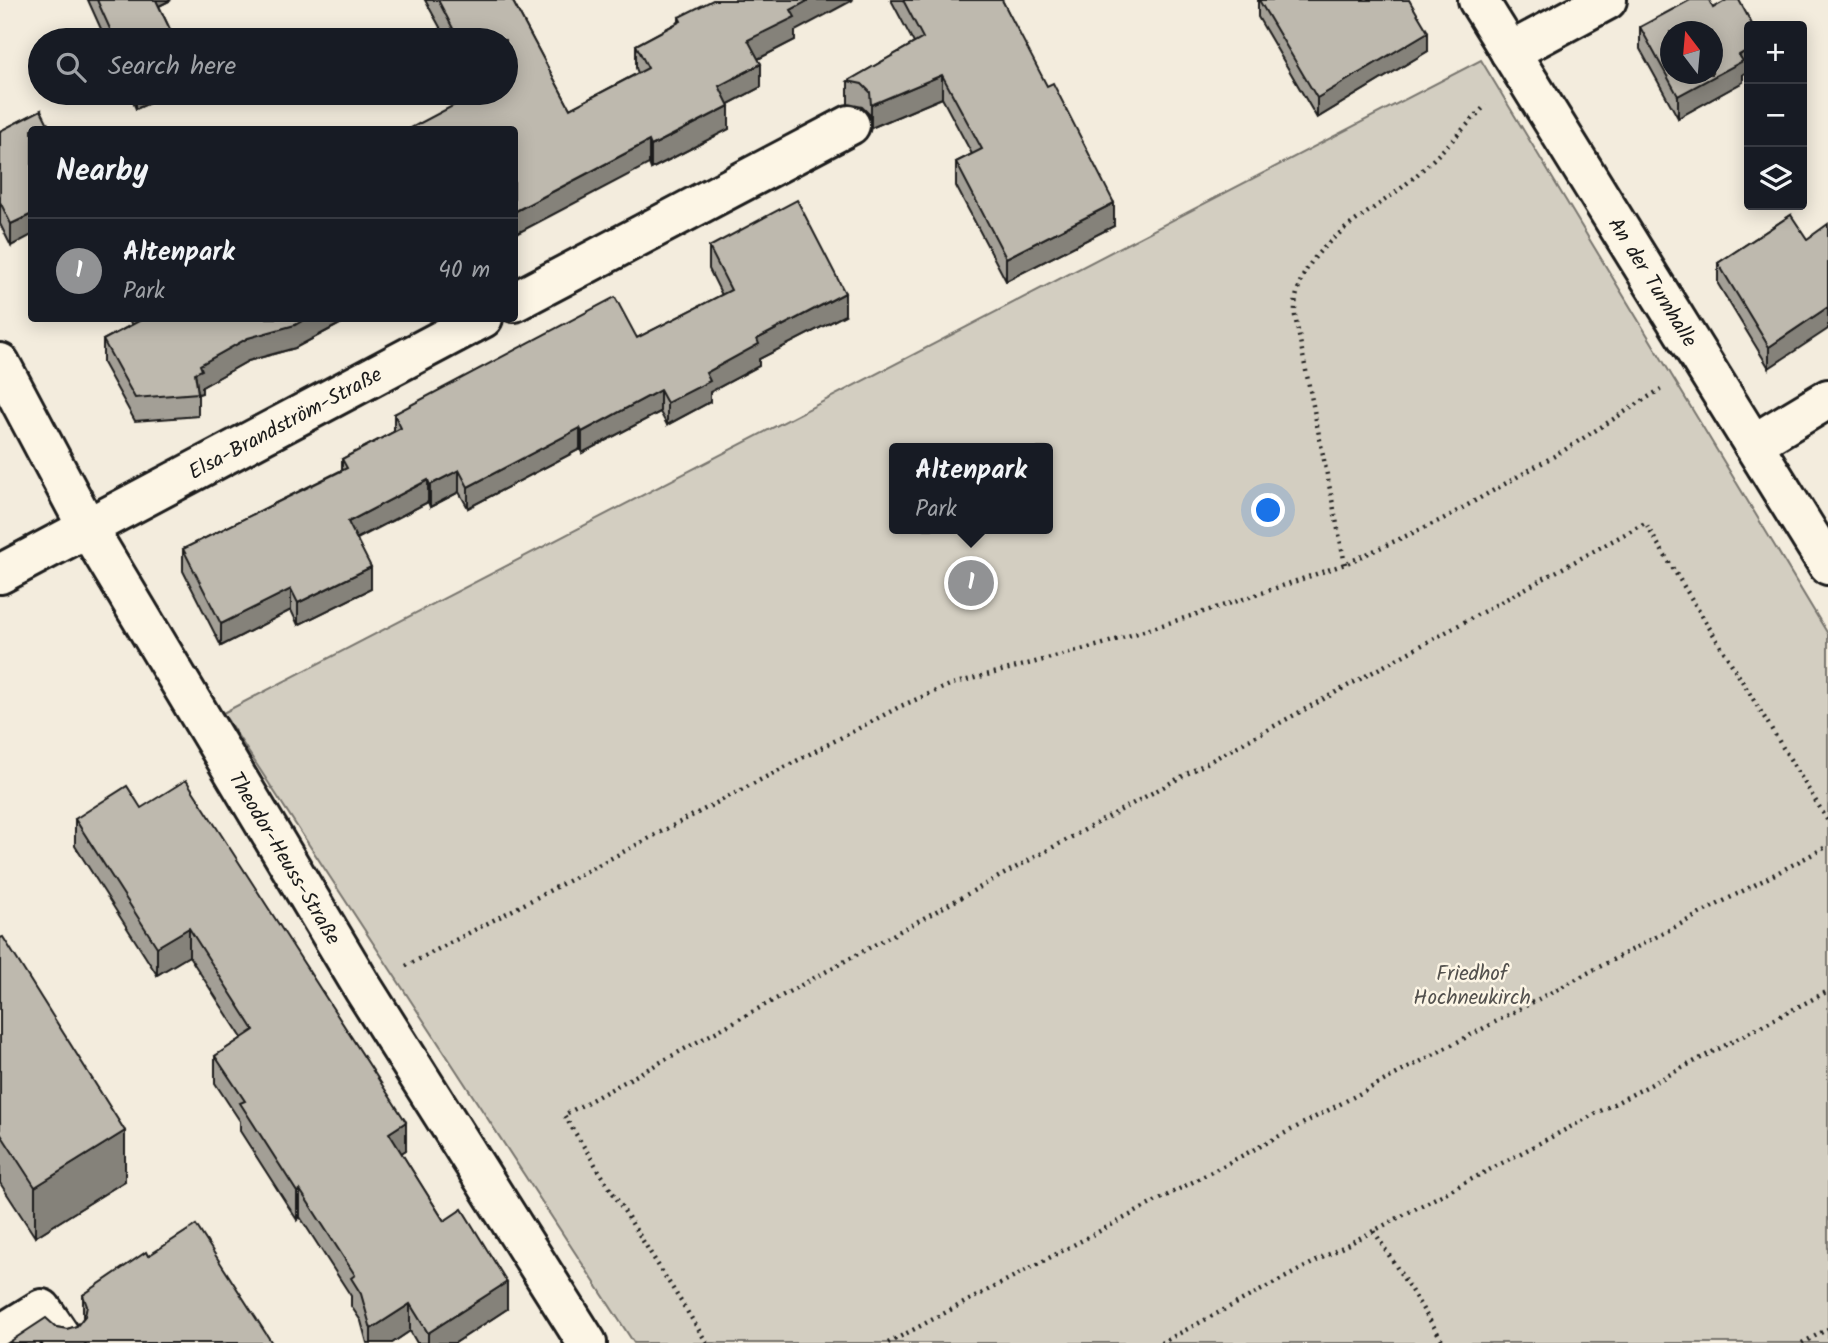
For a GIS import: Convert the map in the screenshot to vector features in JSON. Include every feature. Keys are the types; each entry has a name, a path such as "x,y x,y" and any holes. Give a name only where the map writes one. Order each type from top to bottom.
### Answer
{"street":[{"name":"An der Turnhalle","path":"1478,0 1828,565"},
{"path":"1515,60 1608,0"},
{"path":"518,300 850,125"},
{"name":"Elsa-Brandström-Straße","path":"0,574 475,322"},
{"name":"Theodor-Heuss-Straße","path":"0,363 87,527 363,988 587,1343"},
{"path":"1753,444 1828,399"},
{"path":"0,1335 42,1309 65,1343"}],"path":[{"path":"1345,564 1295,316 1294,303 1301,276 1321,250 1427,165 1515,60"},
{"path":"363,988 828,743 926,695 952,684 1100,645 1253,596 1345,564 1424,529 1563,451 1703,362"},
{"path":"707,1343 564,1115 1645,523 1828,821"},
{"path":"888,1343 1828,846"},
{"path":"1161,1343 1828,992"},
{"path":"1374,1231 1444,1343"},
{"path":"1802,1343 1828,1329"}],"green space":[{"name":"Friedhof Hochneukirch","path":"1481,60 1828,634 1828,1343 634,1343 223,713"}],"building":[{"path":"97,0 156,0 169,28 110,28"},
{"path":"438,0 512,0 570,109 648,68 636,45 681,21 679,17 713,0 809,0 791,10 795,17 748,40 761,64 719,86 729,106 651,146 649,141 518,210 518,126 415,126 454,105 518,105 518,28 453,28"},
{"path":"903,0 1002,0 1047,86 1053,83 1114,203 1006,258 956,162 982,149 942,75 871,105 870,92 862,84 848,81 923,38"},
{"path":"1259,0 1409,0 1428,32 1317,98"},
{"path":"1690,0 1709,0 1713,8 1727,0 1739,0 1750,21 1744,21 1744,52 1739,55 1743,61 1723,72 1723,21 1660,21 1660,63 1640,27"},
{"path":"1671,84 1700,84 1678,96"},
{"path":"41,110 49,126 28,126 28,216 11,224 0,202 0,131"},
{"path":"797,200 845,293 757,339 759,344 706,373 710,381 667,403 660,390 582,432 580,428 468,487 459,470 430,485 428,480 348,522 371,567 298,603 291,589 221,624 183,549 347,468 342,459 401,428 394,414 615,297 637,338 731,290 709,247"},
{"path":"1791,215 1807,239 1828,224 1828,307 1769,347 1718,263"},
{"path":"137,322 300,322 248,338 200,365 202,370 195,373 198,393 135,398 103,340"},
{"path":"186,780 406,1122 389,1133 444,1221 462,1209 507,1282 428,1333 410,1304 371,1329 361,1294 351,1278 355,1275 240,1103 245,1101 215,1056 254,1030 189,928 157,947 75,819 127,786 141,808"},
{"path":"3,937 125,1131 35,1187 0,1133 0,938"},
{"path":"196,1225 272,1343 8,1343 46,1318 56,1327 67,1329 77,1326 85,1316 87,1306 83,1295 146,1252 148,1256"}],"place":[{"name":"Altenpark","path":"971,583"}]}
